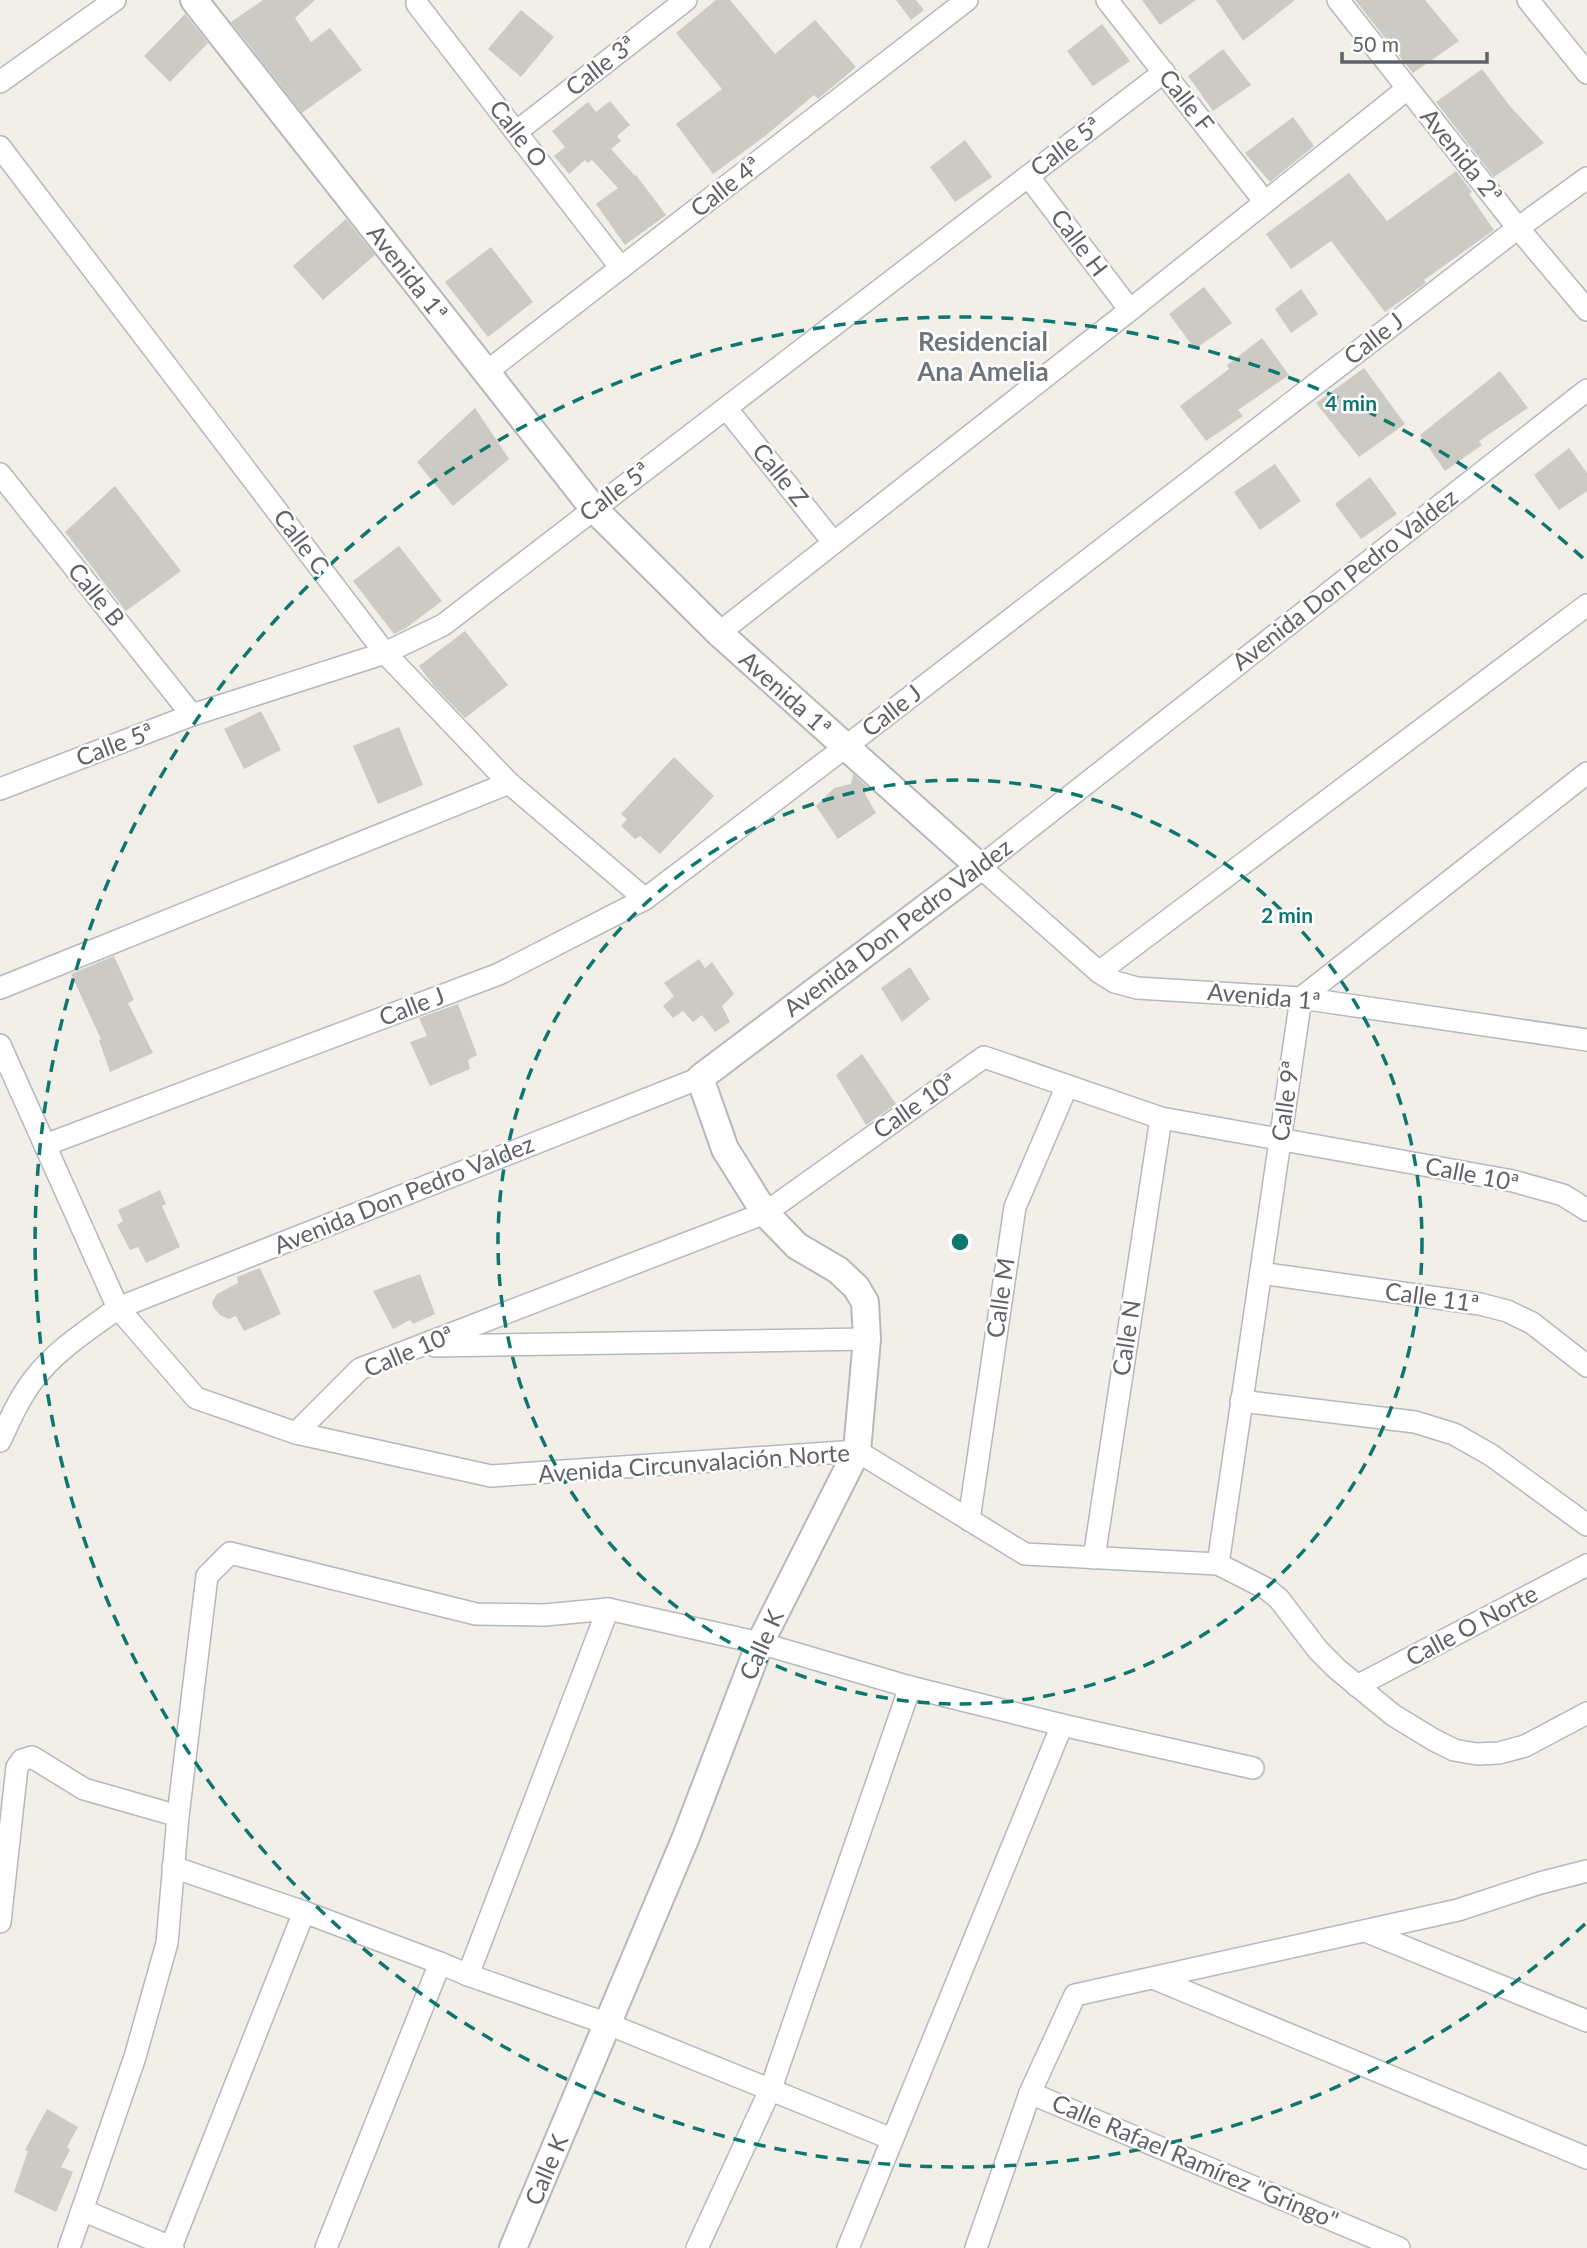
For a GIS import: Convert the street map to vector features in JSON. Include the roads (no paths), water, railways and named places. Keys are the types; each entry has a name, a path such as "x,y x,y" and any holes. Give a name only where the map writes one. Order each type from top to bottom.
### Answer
{"street":[{"path":"0,82 115,0"},
{"name":"Avenida 1ª","path":"194,0 593,508 719,633 844,748 1098,972 1115,982 1137,988 1301,998 1587,1040"},
{"name":"Calle O","path":"417,0 416,4 621,268"},
{"name":"Calle 3ª","path":"516,132 686,0"},
{"name":"Calle 4ª","path":"485,373 967,0"},
{"name":"Calle F","path":"1107,0 1265,202"},
{"name":"Avenida 2ª","path":"1338,0 1518,228 1587,310"},
{"path":"1528,0 1587,73"},
{"name":"Calle 5ª","path":"0,789 192,715 385,653 449,621 1164,72"},
{"path":"719,633 1407,89"},
{"name":"Calle C","path":"0,147 385,653 509,783 645,899"},
{"name":"Calle H","path":"1028,176 1130,310"},
{"name":"Calle J","path":"45,1145 499,974 645,899 1518,228 1587,178"},
{"name":"Avenida Don Pedro Valdez","path":"0,1441 13,1411 34,1378 65,1346 118,1308 700,1078 980,867 1587,390"},
{"name":"Calle Z","path":"726,408 833,542"},
{"name":"Calle B","path":"0,474 192,715"},
{"path":"1098,972 1587,605"},
{"path":"1301,998 1587,773"},
{"path":"0,988 509,783"},
{"name":"Calle 9ª","path":"1218,1564 1301,998"},
{"name":"Avenida Circunvalación Norte","path":"0,1045 118,1308 196,1398 296,1433 491,1476 857,1451 1025,1554 1218,1564 1267,1589 1279,1599 1318,1650 1393,1716 1454,1750 1477,1754 1499,1753 1525,1746 1587,1713"},
{"name":"Calle 10ª","path":"296,1433 360,1369 765,1213 984,1057 1161,1118 1513,1181 1563,1195 1587,1210"},
{"name":"Calle K","path":"513,2248 686,1837 760,1643 857,1451 867,1339 865,1302 856,1287 838,1270 797,1246 765,1213 725,1149 700,1078"},
{"name":"Calle M","path":"969,1520 1015,1206 1067,1086"},
{"name":"Calle N","path":"1094,1558 1161,1118"},
{"name":"Calle 11ª","path":"1261,1273 1480,1304 1507,1311 1532,1324 1587,1366"},
{"path":"419,1346 867,1339"},
{"path":"1241,1401 1415,1422 1454,1434 1491,1455 1587,1525"},
{"path":"69,2248 135,2057 167,1943 178,1816 207,1576 230,1553 476,1614 545,1615 608,1609 760,1643 910,1687 1062,1725 1253,1768"},
{"name":"Calle O Norte","path":"1357,1686 1587,1565"},
{"path":"468,1975 608,1609"},
{"path":"696,2248 771,2088 910,1687"},
{"path":"848,2248 1062,1725"},
{"path":"0,1922 17,1767 22,1760 32,1757 84,1789 178,1816"},
{"path":"173,1867 608,2024 892,2139"},
{"path":"976,2248 1030,2093 1075,1995 1458,1910 1587,1871"},
{"path":"82,2210 172,2248 303,1912"},
{"path":"1365,1931 1587,2021"},
{"path":"326,2248 440,1963"},
{"path":"1153,1978 1587,2158"},
{"name":"Calle Rafael Ramírez \"Gringo\"","path":"1030,2093 1399,2248"}],"district":[{"name":"Residencial Ana Amelia","path":"983,357"}]}
